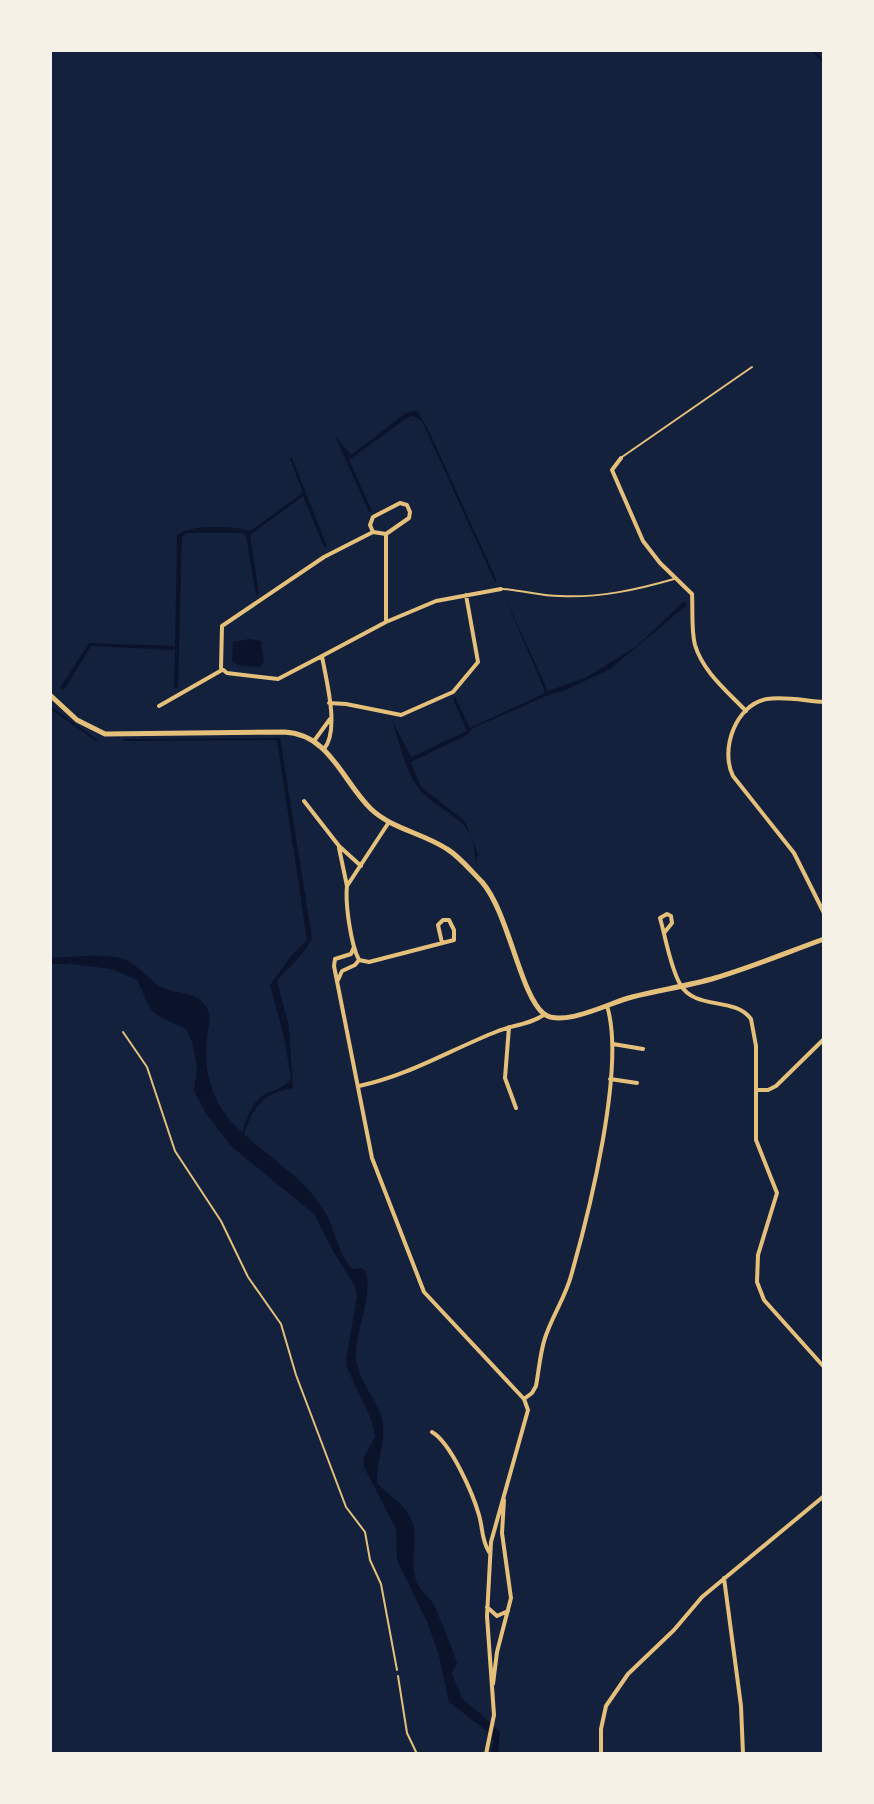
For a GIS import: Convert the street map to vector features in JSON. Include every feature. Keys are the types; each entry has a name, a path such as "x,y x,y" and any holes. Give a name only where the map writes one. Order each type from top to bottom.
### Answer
{"street":[{"path":"621,458 612,470 643,541 660,563 692,594 694,641 699,656 708,671 746,711"},
{"path":"222,670 223,625 324,557 373,532 386,534 409,518 410,510 400,503 373,517 370,525 373,532"},
{"path":"386,534 386,622"},
{"path":"222,670 235,675 278,679 386,622 436,601 501,589"},
{"path":"329,703 401,715 453,692 478,662 466,595"},
{"path":"322,656 330,717 329,741 324,749"},
{"path":"159,706 222,670"},
{"path":"50,695 77,720 100,733 290,732 314,741 324,749 370,808 389,822 448,850 486,888 507,928 534,998 545,1014 562,1017 715,978 824,939"},
{"path":"824,702 768,699 746,711 730,739 727,751 728,767 738,785 794,853 824,913"},
{"path":"314,741 330,717"},
{"path":"304,801 339,846 361,866"},
{"path":"347,886 389,822"},
{"path":"339,846 354,947 359,960"},
{"path":"359,960 369,962 442,943 455,939 449,920 441,921 438,925 442,943"},
{"path":"664,933 681,986 701,1001 732,1007 748,1014 755,1035 756,1140 777,1193 758,1255 757,1282 764,1300 824,1367"},
{"path":"354,947 351,954 335,959 334,966 375,1168 424,1292 524,1399 528,1410 492,1535 487,1607 493,1721 486,1754"},
{"path":"338,983 342,971 359,960"},
{"path":"334,966 342,971"},
{"path":"524,1399 536,1386 544,1341 571,1277 602,1144 613,1044 607,1006"},
{"path":"359,1086 386,1079 545,1014"},
{"path":"509,1027 505,1078 516,1108"},
{"path":"756,1090 776,1086 824,1039"},
{"path":"613,1044 643,1049"},
{"path":"610,1079 637,1083"},
{"path":"432,1432 443,1441 467,1485 479,1515 482,1540 490,1554"},
{"path":"491,1694 497,1652 511,1598 502,1533 505,1492"},
{"path":"601,1754 602,1721 614,1692 702,1597 824,1496"},
{"path":"724,1577 741,1706 743,1754"},
{"path":"487,1607 497,1616 509,1610"}],"lane":[{"path":"621,458 752,367"},
{"path":"501,589 557,596 587,596 641,588 677,578"},
{"path":"398,1676 407,1733 417,1754"}],"path":[{"path":"123,1032 147,1067 175,1151 221,1221 240,1263 281,1324 296,1375 346,1507 365,1532 370,1560 381,1584 398,1676"}],"water":[{"path":"418,412 429,431 495,582 422,421 412,416 407,418 349,460 372,511 369,512 335,436 351,455 406,413"},
{"path":"292,458 327,546 324,547 303,496 250,535 259,594 256,595 243,533 187,533 182,537 178,688 174,688 175,650 91,646 64,690 60,688 89,643 175,646 177,536 201,528 250,531 303,493"},
{"path":"503,593 548,691 587,677 637,646 686,602 686,606 610,669 473,728 467,735 411,762 421,787 465,821 471,836 465,826 419,789 403,756 392,720 411,757 467,731 453,699 455,697 470,728 543,694 544,689"},
{"path":"249,639 261,641 264,662 260,667 232,662 233,642"},
{"path":"280,738 312,938 277,981 289,1026 293,1088 274,1094 261,1103 251,1116 244,1134 308,1189 325,1212 347,1262 352,1269 361,1268 366,1272 366,1303 356,1358 383,1424 377,1483 411,1519 415,1536 415,1578 434,1605 451,1645 457,1663 452,1674 462,1698 500,1731 498,1754 490,1754 494,1741 488,1732 449,1702 438,1652 397,1560 396,1529 364,1467 363,1459 375,1437 371,1419 346,1360 357,1296 355,1286 314,1214 232,1147 207,1115 194,1091 197,1067 186,1029 151,1010 137,980 111,969 71,964 71,960 69,964 50,964 50,958 102,956 122,959 159,985 199,999 209,1015 206,1052 212,1090 224,1112 242,1132 249,1112 258,1100 282,1087 291,1078 270,985 307,940 277,740 123,739"}],"waterway":[{"path":"812,50 824,62"},
{"path":"51,708 96,740"}]}
